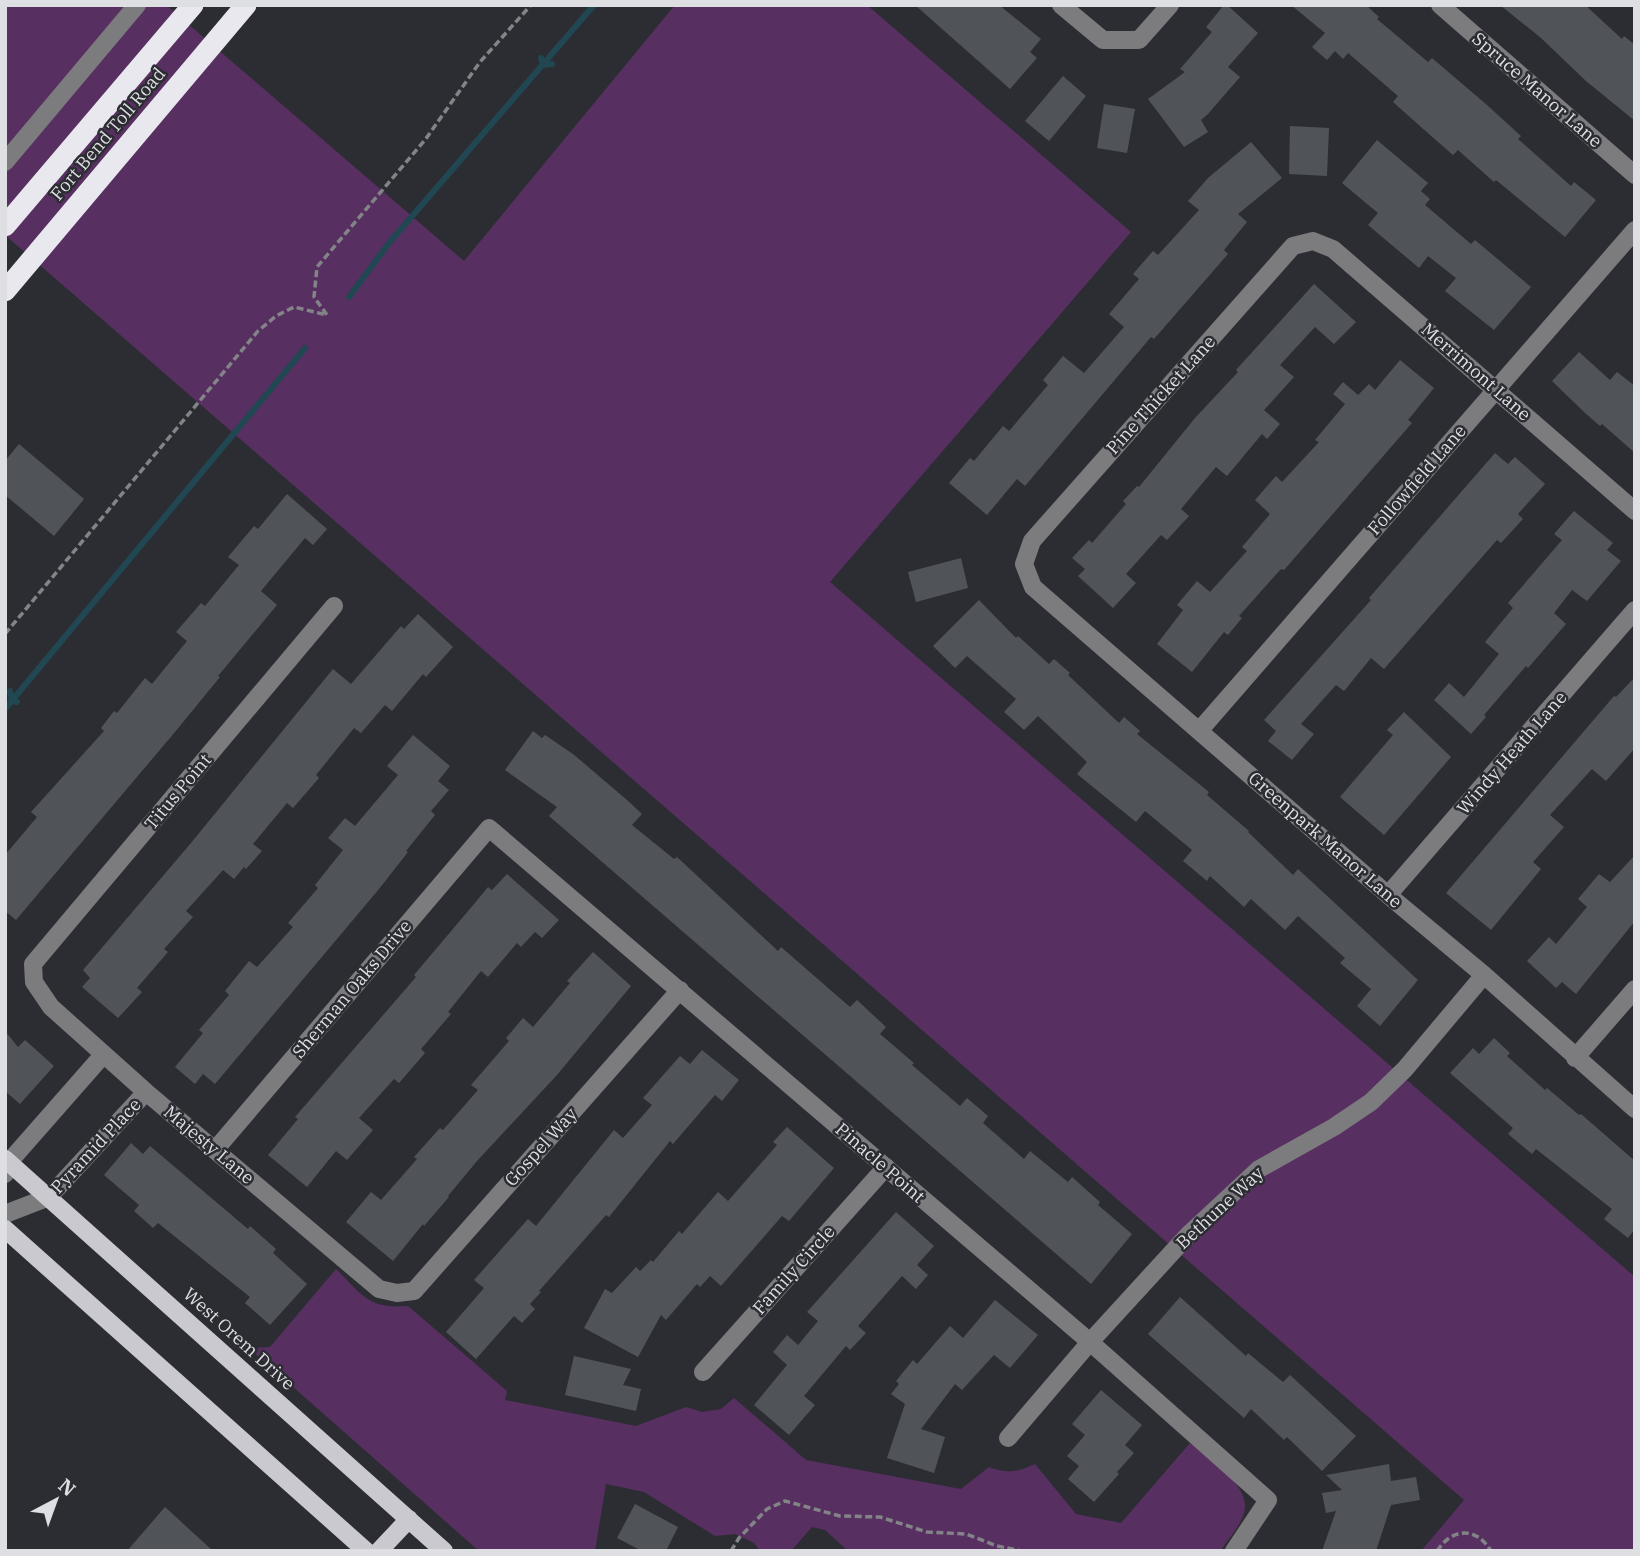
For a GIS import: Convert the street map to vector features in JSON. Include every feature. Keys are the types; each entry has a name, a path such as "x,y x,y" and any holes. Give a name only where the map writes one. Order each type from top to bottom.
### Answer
{"highway":[{"name":"Fort Bend Toll Road","path":"5,226 193,5"},
{"name":"Fort Bend Toll Road","path":"5,292 246,5"}],"main road":[{"name":"West Orem Drive","path":"6,1165 49,1198 444,1551"},
{"path":"5,1229 366,1551"},
{"path":"379,1551 409,1519"}],"street":[{"path":"5,162 137,5"},
{"path":"1061,5 1103,40 1139,40 1170,5"},
{"name":"Spruce Manor Lane","path":"1440,5 1635,175"},
{"name":"Followfield Lane","path":"1199,731 1635,230"},
{"name":"Merrimont Lane","path":"1313,241 1333,249 1635,511"},
{"name":"Pine Thicket Lane","path":"1024,564 1032,541 1284,256 1293,246 1313,241"},
{"name":"Greenpark Manor Lane","path":"1024,564 1033,586 1388,895 1484,975 1635,1109"},
{"name":"Titus Point","path":"34,982 33,964 334,606"},
{"name":"Windy Heath Lane","path":"1388,895 1635,610"},
{"name":"Pinacle Point","path":"489,828 1090,1342 1268,1500 1234,1551"},
{"name":"Sherman Oaks Drive","path":"215,1150 489,828"},
{"name":"Bethune Way","path":"1008,1438 1090,1342 1188,1236 1259,1169 1335,1127 1371,1102 1405,1069 1484,975"},
{"name":"Majesty Lane","path":"34,982 51,1007 103,1055 379,1289 397,1293"},
{"path":"1575,1058 1635,989"},
{"name":"Gospel Way","path":"397,1293 414,1291 680,990"},
{"path":"6,1165 103,1055"},
{"name":"Pyramid Place","path":"5,1214 49,1198 146,1091"},
{"name":"Family Circle","path":"703,1372 886,1167"}],"path":[{"path":"5,635 258,331 276,316 294,307 327,315 314,297 317,267 379,197 425,140 480,62 531,5"},
{"path":"731,1551 739,1538 767,1509 785,1501 840,1516 880,1517 927,1532 966,1534 996,1548 1022,1551"},
{"path":"1437,1551 1444,1540 1453,1534 1465,1532 1482,1540 1491,1551"}],"shaded area":[{"path":"5,5 166,5 464,261 675,5 867,5 1131,232 830,582 1635,1277 1635,1551 1421,1551 1464,1500 5,235"},
{"path":"336,1269 360,1293 374,1302 408,1306 507,1391 505,1400 636,1426 686,1407 702,1412 721,1409 734,1398 806,1460 961,1489 989,1467 1012,1471 1035,1464 1076,1514 1121,1523 1190,1443 1216,1464 1240,1489 1244,1499 1244,1514 1220,1551 848,1551 825,1530 812,1527 791,1551 760,1551 754,1543 735,1534 715,1536 644,1492 606,1484 595,1551 479,1551 249,1348 270,1347"}],"building":[{"path":"915,5 999,5 1041,39 1030,52 1037,58 1010,89"},
{"path":"1224,5 1258,33 1228,67 1240,77 1201,120 1208,132 1184,147 1148,99 1185,72 1180,69 1212,32 1206,27"},
{"path":"1291,5 1366,5 1379,17 1377,19 1428,62 1432,58 1487,105 1521,136 1518,139 1571,186 1574,182 1596,200 1565,237 1496,180 1494,182 1458,150 1453,155 1393,102 1398,96 1348,53 1343,59 1335,51 1327,60 1312,47 1325,33"},
{"path":"1500,5 1585,5 1622,39 1624,36 1635,45 1635,121 1586,81 1541,38"},
{"path":"1063,76 1086,96 1049,141 1025,121"},
{"path":"1104,104 1135,109 1127,153 1097,148"},
{"path":"1290,126 1329,128 1327,176 1289,174"},
{"path":"1377,140 1428,183 1421,191 1430,199 1425,205 1471,244 1475,240 1531,287 1494,330 1445,291 1456,278 1428,256 1419,268 1368,225 1378,213 1342,183"},
{"path":"1251,142 1282,178 1238,214 1247,222 1224,250 1228,254 1154,339 1151,337 1025,486 1017,479 987,515 949,483 970,458 974,461 1003,426 1009,431 1048,385 1043,380 1063,356 1084,373 1124,327 1109,314 1139,279 1133,274 1153,251 1158,255 1199,210 1188,201 1208,178"},
{"path":"1314,284 1356,322 1334,344 1315,327 1280,365 1294,377 1264,410 1280,424 1267,439 1262,434 1227,476 1216,467 1181,509 1189,516 1167,540 1161,535 1126,574 1136,583 1113,608 1078,576 1085,569 1072,558 1089,540 1092,543 1126,504 1123,501 1139,487 1195,418 1238,372 1236,370"},
{"path":"1579,352 1610,380 1617,372 1635,386 1635,453 1602,424 1600,426 1552,381"},
{"path":"1400,360 1434,388 1408,420 1412,423 1284,570 1281,569 1239,616 1242,618 1228,635 1224,632 1192,672 1157,644 1183,610 1177,605 1197,581 1210,592 1247,551 1242,547 1270,514 1255,500 1276,476 1282,482 1319,442 1315,440 1345,404 1333,394 1343,382 1358,395 1369,384 1375,390"},
{"path":"19,444 84,499 54,536 5,495 5,461"},
{"path":"1495,453 1508,464 1515,457 1545,484 1518,514 1523,519 1501,543 1497,540 1384,669 1371,658 1344,691 1336,685 1301,724 1314,734 1292,760 1268,741 1276,731 1264,720 1371,600 1369,598"},
{"path":"287,494 327,529 313,545 305,538 261,591 277,605 175,732 16,920 5,911 5,855 37,817 31,812 104,731 101,728 114,711 117,713 145,678 152,684 187,641 176,632 201,603 205,606 239,565 228,557 254,526 258,529"},
{"path":"1574,511 1613,543 1607,550 1621,561 1587,601 1572,590 1554,613 1566,624 1528,668 1526,666 1471,734 1434,700 1449,683 1464,697 1499,654 1485,642 1513,608 1508,603 1562,540 1554,534"},
{"path":"961,558 968,588 916,602 908,572"},
{"path":"979,600 1016,638 1018,636 1049,664 1054,659 1070,673 1068,675 1119,723 1124,717 1140,731 1137,734 1209,792 1207,795 1249,831 1293,875 1298,869 1418,980 1380,1026 1357,1006 1371,989 1340,963 1345,958 1298,916 1285,930 1251,899 1244,907 1210,876 1207,881 1183,861 1192,850 1145,811 1136,822 1077,774 1087,762 1038,716 1024,730 1004,712 1016,699 967,656 955,668 933,646"},
{"path":"418,614 453,647 426,677 423,674 392,711 385,705 361,733 354,728 316,775 319,778 293,808 287,803 253,844 262,851 246,869 244,867 234,879 223,870 186,911 193,917 164,949 168,952 137,988 142,992 118,1018 82,987 90,978 83,970 333,669 351,684 401,626 404,629"},
{"path":"1635,677 1635,748 1606,781 1592,769 1550,815 1564,827 1533,862 1541,869 1491,930 1446,893 1614,696"},
{"path":"1404,712 1451,757 1384,835 1340,797 1393,735 1387,730"},
{"path":"533,731 542,738 545,735 573,754 627,800 642,814 632,825 674,859 677,857 778,951 781,947 850,1007 857,1000 886,1027 880,1034 960,1106 967,1098 988,1116 983,1123 1024,1159 1030,1151 1068,1182 1072,1177 1100,1202 1098,1205 1132,1234 1091,1284 549,816 557,807 505,770"},
{"path":"413,735 450,766 438,781 449,790 431,811 435,815 379,889 215,1084 203,1074 195,1084 175,1067 203,1033 199,1030 229,995 225,991 249,961 257,967 293,927 288,923 318,888 315,885 343,850 328,838 345,818 355,826 398,775 387,766"},
{"path":"1635,855 1635,921 1576,994 1562,982 1556,988 1527,961 1549,937 1556,944 1587,907 1578,899 1599,874 1610,882"},
{"path":"507,874 559,920 542,938 535,932 521,947 517,943 488,977 481,971 448,1012 451,1014 421,1049 425,1053 399,1083 394,1079 359,1118 373,1130 347,1160 336,1151 307,1187 268,1155 298,1119 295,1117 416,977 414,975 488,887 492,890"},
{"path":"593,952 631,986 557,1075 477,1161 393,1261 346,1222 371,1192 381,1200 417,1159 414,1157 440,1128 443,1130 478,1090 471,1085 509,1041 506,1038 523,1018 533,1027 570,983 567,981"},
{"path":"5,1031 18,1047 25,1040 54,1066 20,1104 5,1091"},
{"path":"1494,1038 1510,1053 1507,1056 1545,1090 1547,1088 1581,1114 1635,1161 1635,1229 1628,1238 1604,1219 1612,1209 1536,1149 1532,1154 1508,1134 1513,1128 1450,1073 1473,1048 1479,1054"},
{"path":"702,1050 739,1080 722,1101 715,1095 673,1144 670,1141 609,1217 606,1215 539,1291 541,1292 530,1304 535,1309 522,1323 514,1316 476,1359 446,1332 484,1288 474,1280 528,1219 536,1226 614,1130 623,1138 652,1105 643,1098 680,1056 690,1064"},
{"path":"787,1127 834,1168 789,1221 782,1216 721,1286 710,1276 700,1287 697,1284 666,1320 661,1315 638,1357 584,1328 605,1289 612,1293 636,1267 640,1271 651,1260 653,1262 679,1231 682,1234 718,1192 728,1201 777,1145 773,1142"},
{"path":"131,1143 143,1154 150,1146 248,1229 250,1226 276,1249 273,1253 307,1284 270,1325 245,1303 250,1297 158,1223 153,1228 134,1211 139,1205 104,1175"},
{"path":"896,1212 934,1246 917,1265 928,1275 916,1289 902,1276 858,1326 866,1333 850,1350 846,1346 804,1396 815,1405 789,1435 754,1405 787,1365 773,1352 787,1335 798,1345 818,1321 807,1312"},
{"path":"1180,1297 1246,1356 1248,1353 1283,1382 1290,1375 1356,1436 1322,1471 1287,1437 1284,1440 1251,1409 1244,1418 1148,1334"},
{"path":"995,1300 1038,1335 1010,1368 994,1355 962,1390 955,1384 921,1429 945,1437 934,1473 887,1458 905,1404 891,1394 899,1384 896,1381 913,1360 917,1364 950,1326 963,1338"},
{"path":"574,1356 631,1369 623,1385 641,1389 636,1411 565,1395"},
{"path":"1101,1390 1142,1425 1125,1445 1134,1453 1094,1502 1068,1479 1079,1466 1067,1456 1085,1435 1072,1424"},
{"path":"1389,1464 1391,1481 1416,1477 1420,1500 1391,1505 1376,1551 1322,1551 1336,1511 1326,1513 1322,1493 1342,1490 1326,1475"},
{"path":"635,1504 678,1527 666,1551 642,1551 617,1538"},
{"path":"165,1507 213,1551 127,1551"}],"waterway":[{"path":"349,297 389,243 594,5"},
{"path":"541,58 543,65 552,64"},
{"path":"5,709 305,348"},
{"path":"10,691 12,701 17,702"}]}
